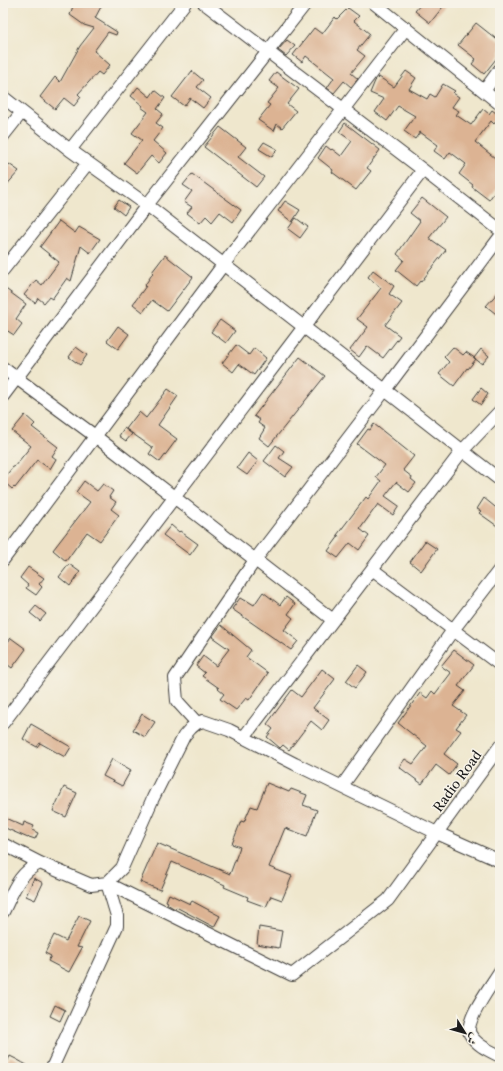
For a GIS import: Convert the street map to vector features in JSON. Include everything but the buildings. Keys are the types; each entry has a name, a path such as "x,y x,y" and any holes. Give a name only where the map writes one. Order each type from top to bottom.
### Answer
{"street":[{"path":"70,150 185,3"},
{"path":"204,3 500,230"},
{"path":"3,396 147,205 306,3"},
{"path":"374,3 500,104"},
{"path":"3,560 223,265 406,28"},
{"path":"484,90 500,69"},
{"path":"3,97 70,150 147,205 500,480"},
{"path":"3,136 22,112"},
{"path":"3,270 88,163"},
{"path":"3,723 423,170"},
{"path":"196,724 177,701 175,678 255,560 500,237"},
{"path":"3,368 95,436 173,498 333,620"},
{"path":"244,737 462,451 500,411"},
{"path":"372,569 500,664"},
{"path":"342,786 453,630 500,569"},
{"path":"3,844 40,863 91,885 108,883 122,868 153,798 184,736 190,728 196,724 208,722 244,737 437,833 500,861"},
{"name":"Radio Road","path":"108,883 292,976 388,900 500,746"},
{"path":"3,912 17,883 30,868 40,863"},
{"path":"52,1068 117,926 117,916 108,883"},
{"path":"500,971 480,1003 470,1022 469,1029 470,1035 482,1046 500,1056"}]}
